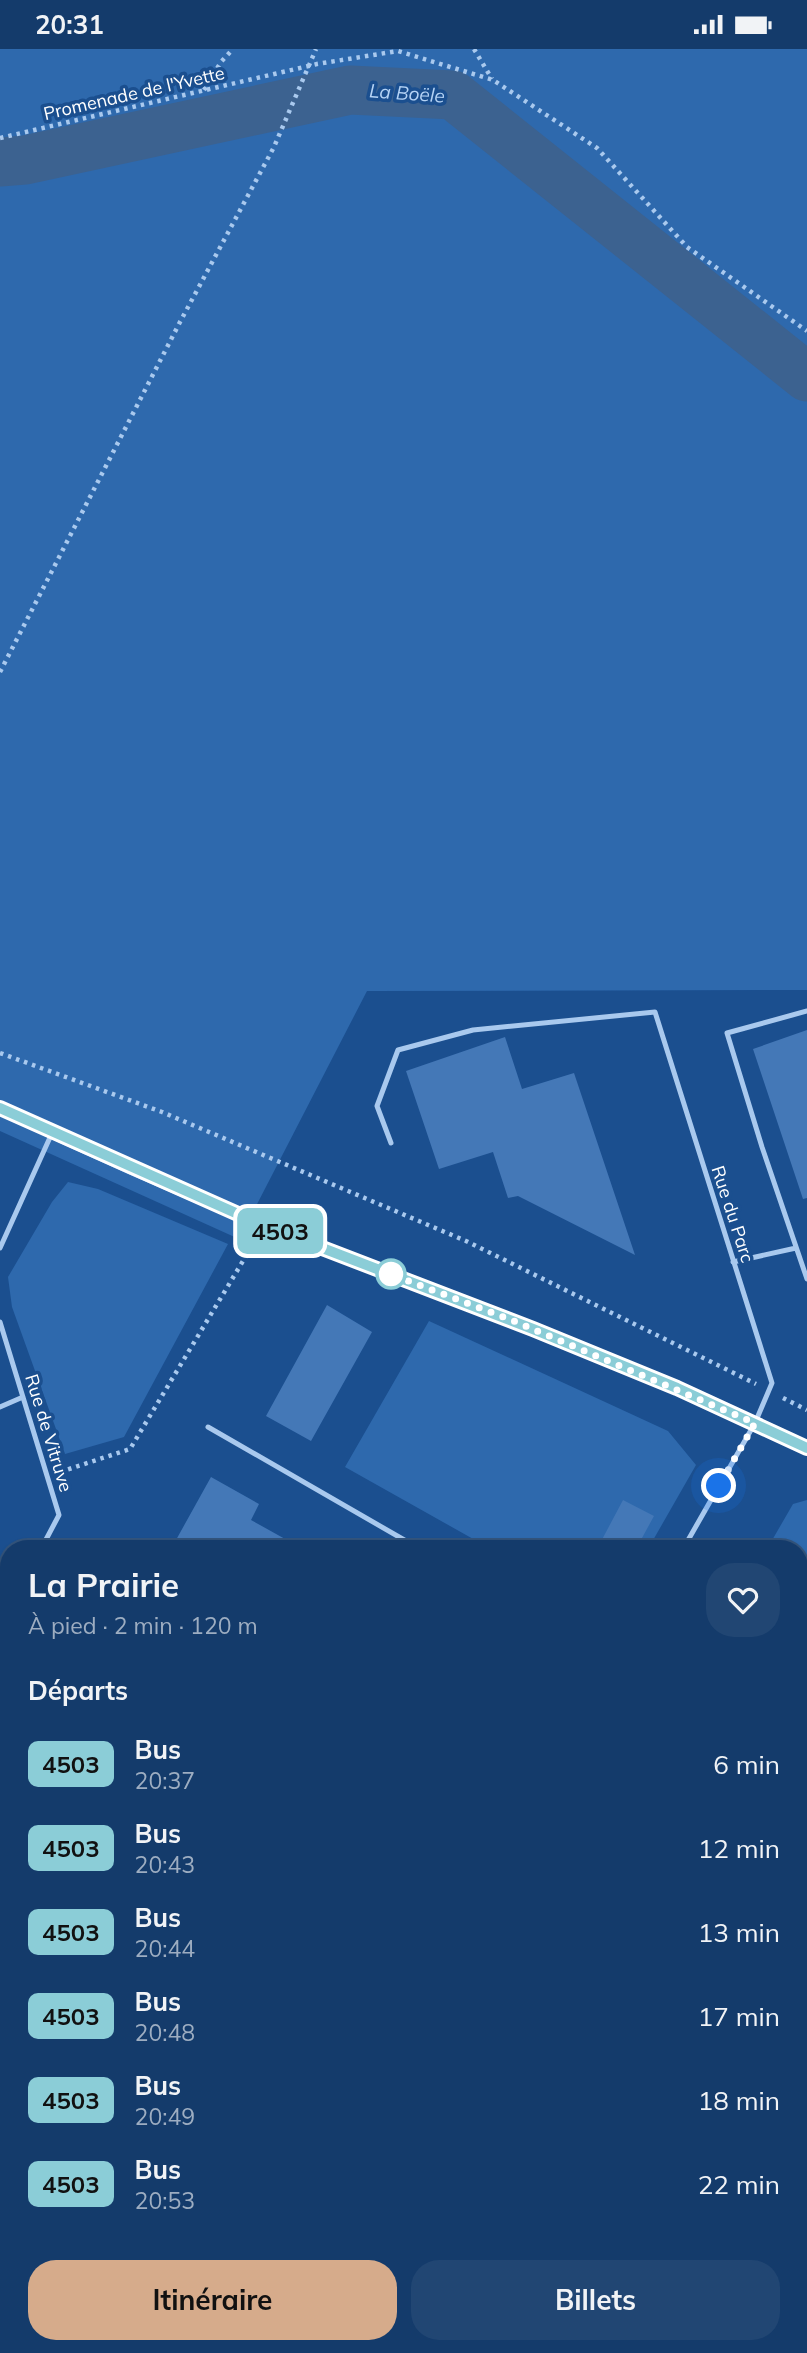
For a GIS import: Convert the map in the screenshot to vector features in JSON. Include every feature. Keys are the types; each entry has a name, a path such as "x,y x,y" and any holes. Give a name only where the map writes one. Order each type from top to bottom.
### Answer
{"street":[{"path":"0,1108 265,1226 509,1319 755,1423 807,1448"}],"lane":[{"path":"807,1011 727,1033 807,1279"},
{"name":"Rue du Parc","path":"390,1143 377,1106 398,1050 473,1030 655,1012 772,1383 769,1391"},
{"path":"0,1248 52,1133"},
{"path":"733,1262 796,1248"},
{"name":"Rue de Vitruve","path":"0,1322 59,1514 46,1540"},
{"path":"688,1540 755,1423 769,1391"},
{"path":"0,1407 23,1397"},
{"path":"208,1427 404,1540"}],"path":[{"path":"204,91 233,49"},
{"path":"0,672 274,146 316,49"},
{"path":"474,49 493,80"},
{"name":"Promenade de l'Yvette","path":"0,138 317,64 398,51 493,80 597,148 687,247 807,331"},
{"path":"0,1053 162,1112 466,1241 807,1410"},
{"path":"47,1476 130,1449 265,1226"}],"shaded area":[{"path":"0,49 807,49 807,990 367,991 239,1239 0,1131"},
{"path":"68,1182 98,1189 228,1244 124,1437 65,1454 12,1307 8,1277 52,1202"},
{"path":"429,1321 668,1431 696,1465 653,1540 475,1540 345,1467"},
{"path":"807,1500 807,1540 772,1540 793,1504"}],"building":[{"path":"807,1030 807,1198 803,1199 753,1049"},
{"path":"505,1037 522,1089 574,1073 635,1255 518,1196 508,1198 493,1152 439,1169 406,1071"},
{"path":"327,1305 372,1332 311,1441 266,1416"},
{"path":"211,1477 259,1504 251,1520 287,1540 176,1540"},
{"path":"623,1500 654,1516 641,1540 602,1540"}],"waterway":[{"name":"La Boële","path":"0,162 25,160 350,90 453,95 807,377"}],"bus line":[{"name":"4503","path":"0,1108 265,1226 509,1319 677,1388 807,1448"}],"route":[{"path":"391,1274 382,1271 509,1319 755,1423 719,1486"}]}
